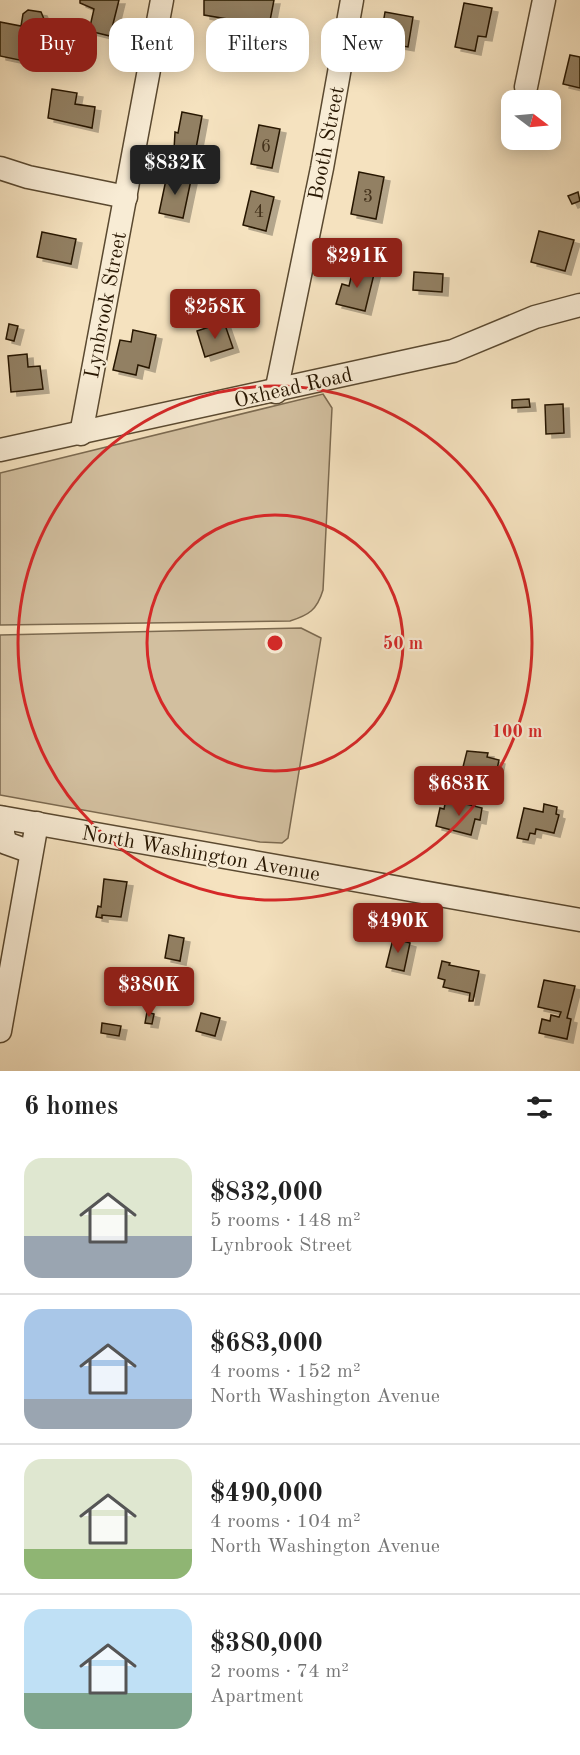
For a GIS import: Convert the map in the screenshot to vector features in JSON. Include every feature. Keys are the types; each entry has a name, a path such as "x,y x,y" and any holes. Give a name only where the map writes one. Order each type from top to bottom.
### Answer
{"street":[{"name":"Lynbrook Street","path":"81,434 162,0"},
{"name":"Booth Street","path":"276,392 322,168 352,0"},
{"path":"526,87 544,0"},
{"path":"0,168 28,177 126,197"},
{"name":"Oxhead Road","path":"0,450 276,392 453,351 535,317 580,305"},
{"path":"2,818 6,843 31,852"},
{"name":"North Washington Avenue","path":"2,818 580,920"},
{"path":"0,1030 37,823"}],"shaded area":[{"path":"323,394 332,408 323,590 315,607 307,614 290,621 0,625 0,473"},
{"path":"301,628 321,638 288,838 282,843 260,842 0,795 0,635"}],"building":[{"path":"80,0 119,0 114,18 109,18 109,36 97,33 97,18 92,18 94,9 80,3"},
{"path":"204,0 274,0 271,18 222,18 204,15"},
{"path":"464,3 492,8 486,37 478,36 475,51 455,47"},
{"path":"28,10 41,12 44,18 22,18"},
{"path":"385,12 413,17 408,47 405,46 405,18 384,18"},
{"path":"0,22 18,25 18,60 0,56"},
{"path":"570,55 580,57 580,88 563,84"},
{"path":"52,89 77,93 75,104 95,107 92,128 48,118"},
{"path":"182,112 202,116 195,154 174,150 175,132 178,133"},
{"path":"259,125 280,129 272,168 251,164"},
{"path":"359,172 384,177 376,219 351,214"},
{"path":"167,175 191,180 183,218 159,213"},
{"path":"251,191 274,197 266,231 243,225"},
{"path":"578,192 580,201 572,204 568,196"},
{"path":"539,231 574,240 565,271 531,262"},
{"path":"42,232 76,239 71,264 37,257"},
{"path":"354,265 375,270 365,311 336,304 342,284 349,286"},
{"path":"414,272 443,274 442,292 413,290"},
{"path":"224,322 233,348 205,357 197,331"},
{"path":"9,324 18,326 14,341 6,339"},
{"path":"133,330 156,335 149,368 138,365 136,375 113,370 120,340 131,342"},
{"path":"27,354 28,367 40,366 43,389 11,392 8,356"},
{"path":"529,399 530,407 512,408 512,400"},
{"path":"563,404 564,433 546,434 545,405"},
{"path":"467,751 488,753 487,757 499,760 495,779 462,771"},
{"path":"446,799 482,808 480,820 475,819 471,835 436,826 440,808 444,809"},
{"path":"544,804 557,807 556,814 559,815 554,833 536,829 535,834 530,833 528,840 517,838 524,808 543,812"},
{"path":"104,879 127,882 121,917 102,915 102,918 96,917 98,906 101,907"},
{"path":"169,935 184,938 180,961 165,958"},
{"path":"398,935 404,937 403,941 410,943 404,971 386,967 393,939 397,940"},
{"path":"442,961 450,963 449,965 479,971 473,1001 469,1001 470,993 443,987 445,980 438,978"},
{"path":"544,980 575,986 567,1018 571,1019 567,1039 539,1033 542,1019 550,1021 551,1015 559,1017 561,1012 538,1007"},
{"path":"147,1012 154,1014 152,1024 145,1023"},
{"path":"201,1013 220,1018 215,1036 196,1031"},
{"path":"102,1023 121,1026 119,1036 101,1033"}]}
